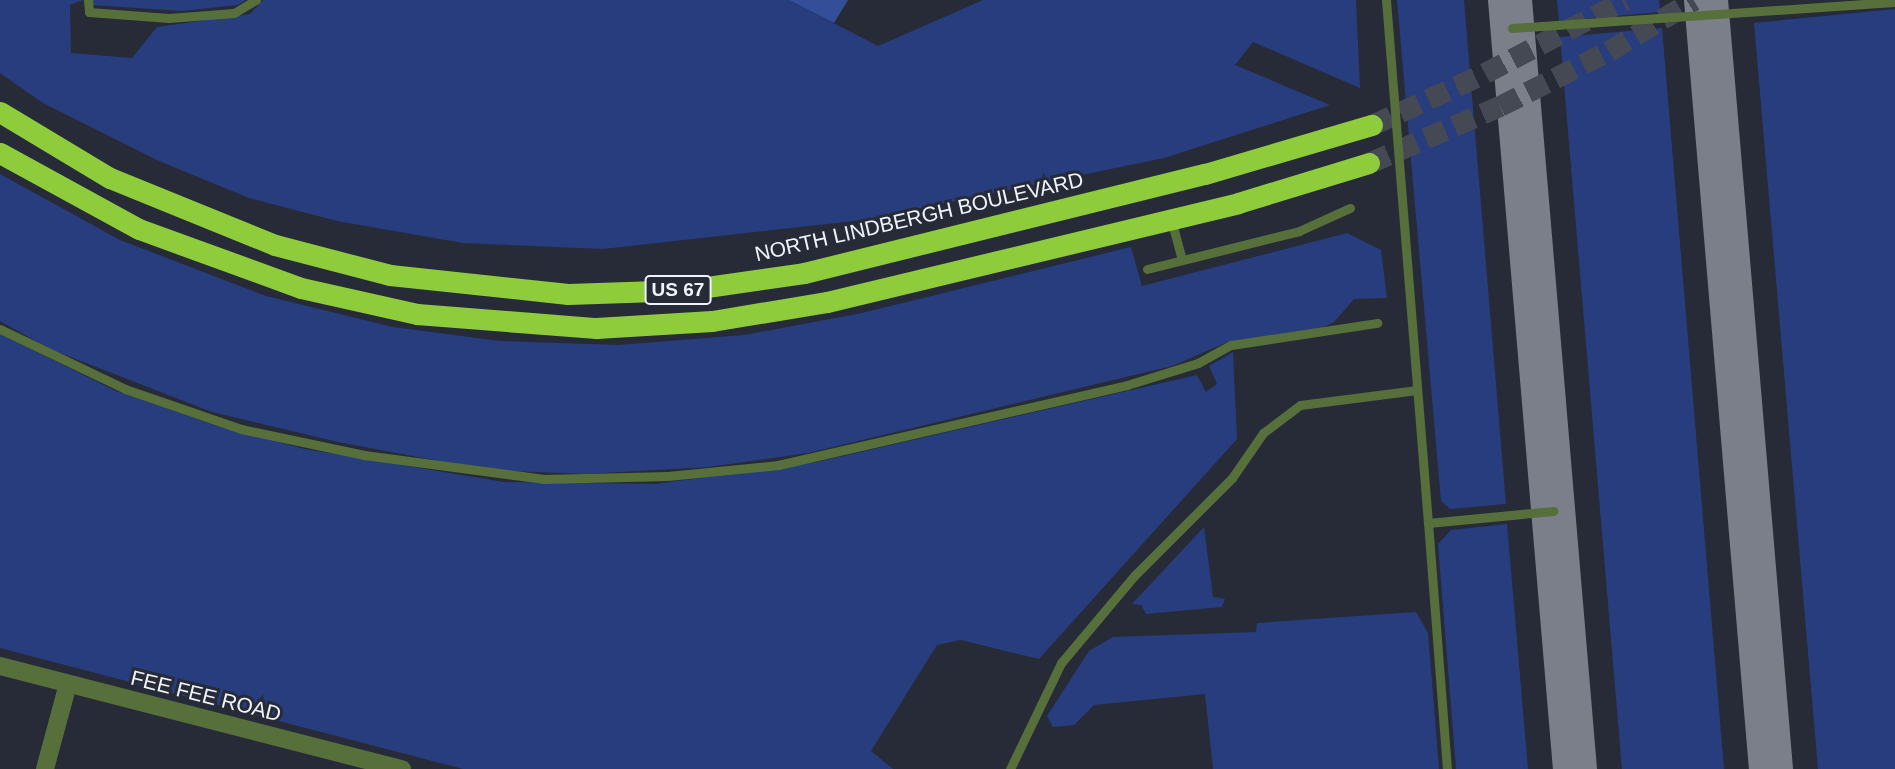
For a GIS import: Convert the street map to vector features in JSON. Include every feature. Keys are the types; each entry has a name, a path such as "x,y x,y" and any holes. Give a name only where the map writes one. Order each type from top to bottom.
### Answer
{"highway":[{"name":"NORTH LINDBERGH BOULEVARD","path":"0,112 110,178 275,245 390,275 568,294 686,290 804,273 1251,162 1372,125"},
{"name":"US 67","path":"0,153 139,229 243,270 364,304 535,326 656,326 770,313 1171,219 1369,163"}],"street":[{"name":"FEE FEE ROAD","path":"0,666 402,769"},
{"path":"46,769 68,684"}],"lane":[{"path":"88,0 89,12 169,18 234,13 256,0"},
{"path":"1386,0 1447,769"},
{"path":"1512,29 1895,2"},
{"path":"1147,269 1299,231 1350,208"},
{"path":"1171,219 1182,260"},
{"path":"0,329 125,389 241,429 364,455 544,479 668,476 778,465 1126,385 1198,363 1231,345 1377,323"},
{"path":"1010,769 1061,663 1134,576 1233,478 1263,433 1300,405 1417,390"},
{"path":"1428,523 1553,511"}],"shaded area":[{"path":"0,0 83,0 70,5 71,53 132,58 157,27 250,14 263,0 789,0 878,46 983,0 1356,0 1360,88 1253,42 1235,65 1330,105 1164,158 863,220 603,249 463,243 337,221 249,198 159,161 43,103 0,73"},
{"path":"91,0 246,0 238,5 182,11 92,5"},
{"path":"789,0 848,0 834,23"},
{"path":"1397,0 1464,0 1506,504 1450,509 1441,501"},
{"path":"1557,0 1659,0 1660,12 1559,21"},
{"path":"1895,9 1895,769 1818,769 1754,23"},
{"path":"1662,28 1724,769 1622,769 1560,37"},
{"path":"0,174 120,240 266,296 393,327 500,341 618,345 744,335 862,313 1131,247 1142,286 1347,233 1381,250 1387,298 1354,299 1334,322 1315,331 1230,341 1172,366 808,453 708,467 584,474 487,470 338,442 212,412 50,349 0,321"},
{"path":"0,334 116,391 220,427 305,449 504,482 655,484 817,462 1197,375 1206,392 1217,384 1209,366 1233,352 1237,439 1039,659 961,640 937,645 871,751 893,769 463,769 0,648"},
{"path":"1507,524 1528,769 1456,769 1438,544 1451,530"},
{"path":"1204,527 1213,597 1225,599 1222,607 1146,614 1141,605 1132,604"},
{"path":"1416,612 1428,633 1439,769 1213,769 1205,694 1094,705 1074,725 1053,727 1047,716 1089,651 1113,637 1256,632 1257,623"}],"taxiway":[{"path":"1510,0 1575,769"},
{"path":"1706,0 1771,769"}],"tunnel":[{"path":"1372,125 1485,73 1625,0"},
{"path":"1369,163 1500,106 1609,51 1694,0"}]}
